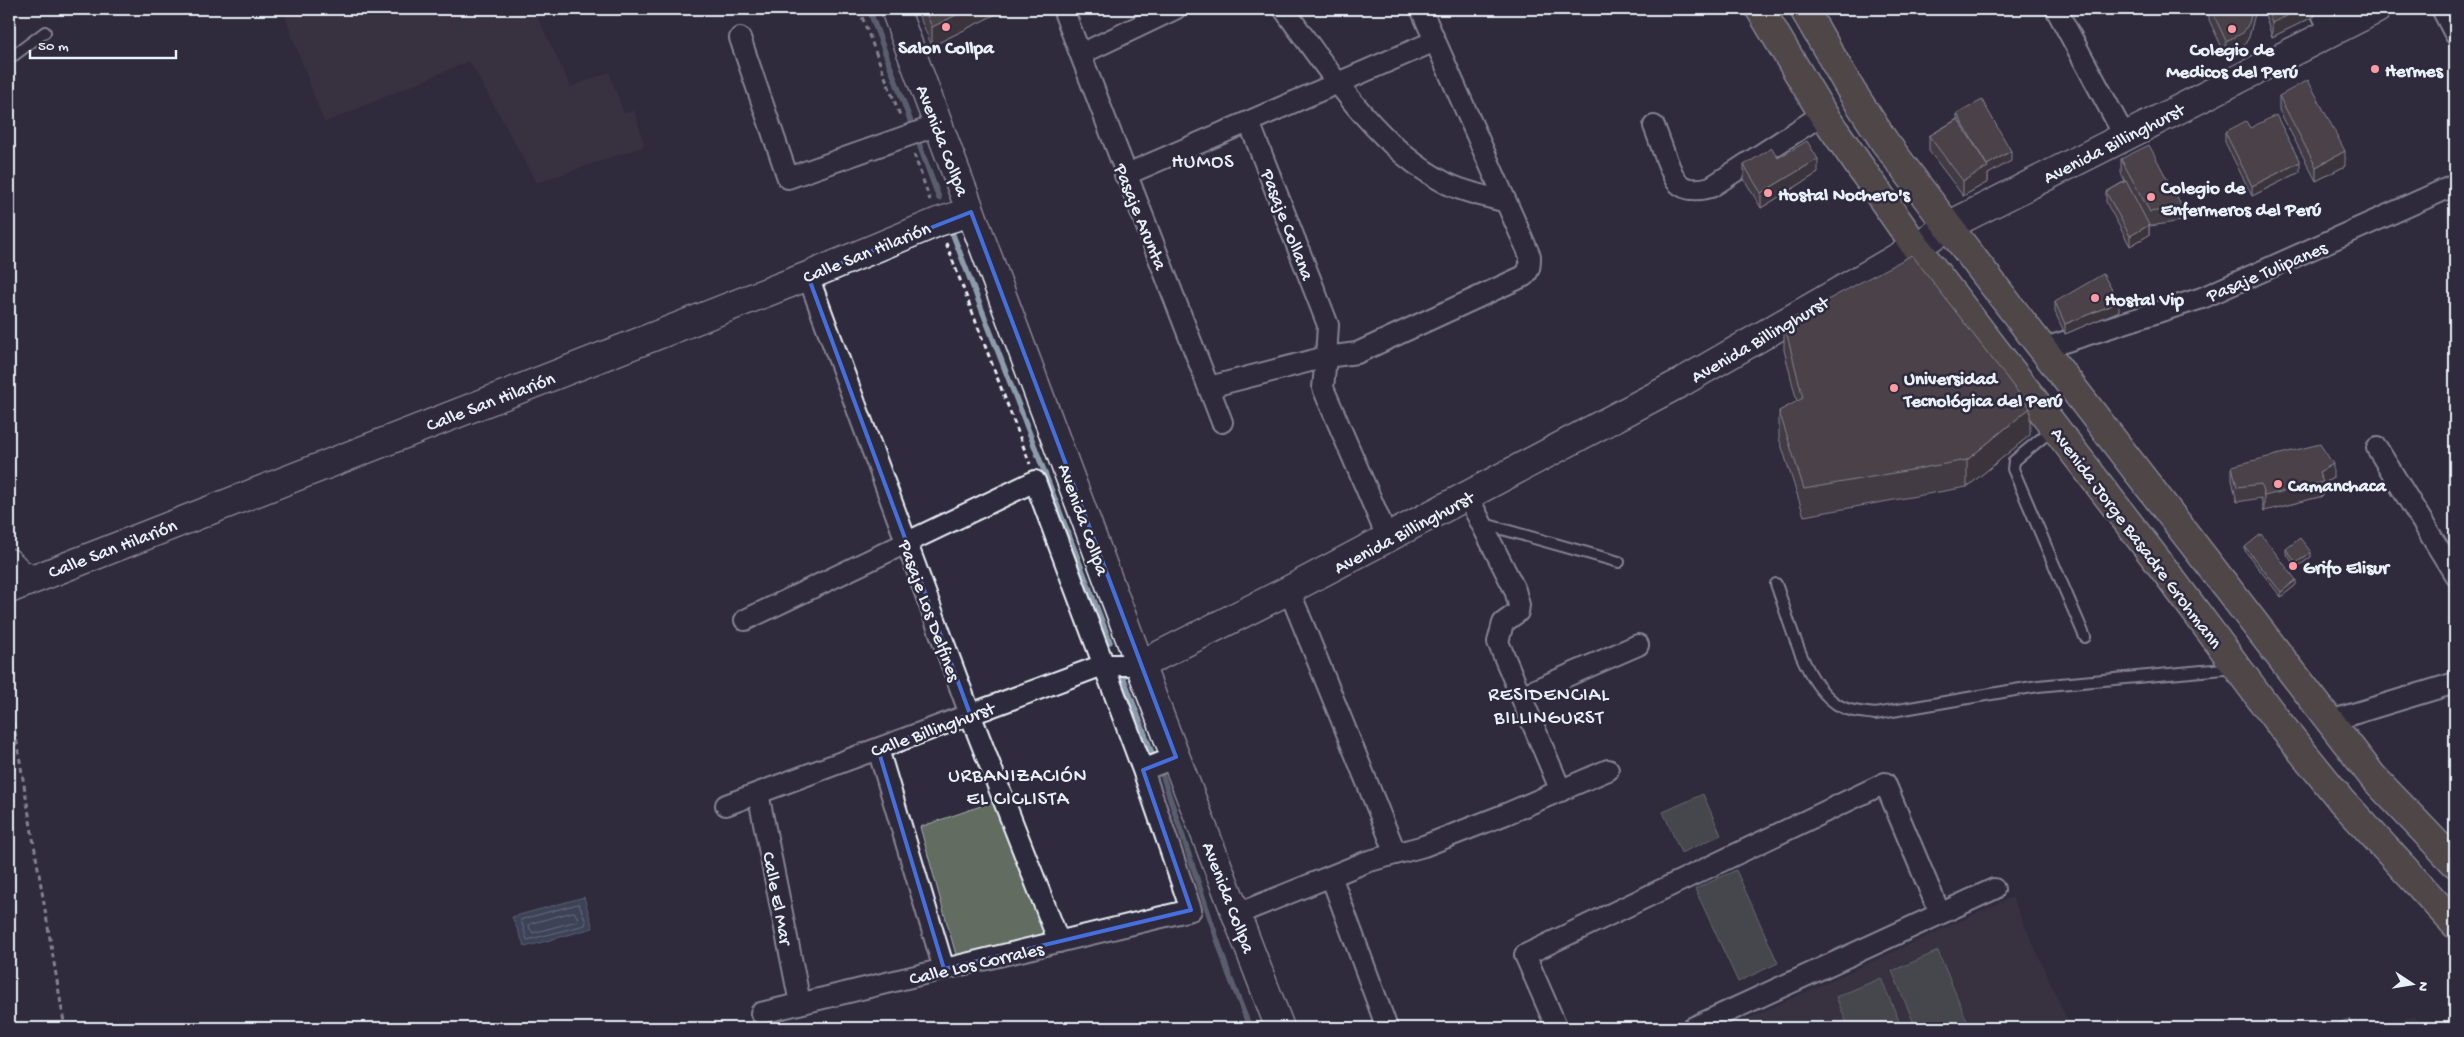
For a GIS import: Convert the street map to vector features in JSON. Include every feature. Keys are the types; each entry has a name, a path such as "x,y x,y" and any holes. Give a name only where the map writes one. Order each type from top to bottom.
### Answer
{"highway":[{"name":"Avenida Jorge Basadre Grohmann","path":"1760,9 1823,114 1916,247 2163,568 2237,668 2342,801 2455,924"},
{"name":"Avenida Jorge Basadre Grohmann","path":"1804,9 1852,92 1884,141 1948,226 2373,777 2455,863"},
{"path":"2005,363 2042,349"},
{"path":"2163,568 2194,544"},
{"path":"2342,801 2373,777"}],"street":[{"name":"Avenida Collpa","path":"894,9 1140,665 1280,1028"},
{"name":"Pasaje Arunta","path":"1063,9 1125,175 1222,422"},
{"path":"1080,54 1175,9"},
{"path":"1284,9 1337,84 1406,159 1445,183 1506,202"},
{"path":"1209,386 1326,357 1357,353 1524,276 1529,269 1530,256 1421,9"},
{"path":"2056,9 2124,135"},
{"name":"Avenida Billinghurst","path":"1140,665 1388,539 1682,382 1916,247 1948,226 2124,135 2326,21 2377,9"},
{"path":"2442,9 2455,34"},
{"path":"740,38 788,178 938,125"},
{"path":"1125,175 1435,41"},
{"path":"1654,126 1677,182 1687,188 1698,190 1711,187 1823,114"},
{"name":"Pasaje Collana","path":"1249,122 1328,325 1326,357"},
{"name":"Pasaje Tulipanes","path":"2042,349 2202,298 2455,185"},
{"name":"Calle San Hilarión","path":"20,584 808,276 938,222 971,212"},
{"name":"Pasaje Los Delfines","path":"808,276 970,714 1058,942"},
{"path":"1326,357 1322,388 1388,539"},
{"path":"2376,448 2455,575"},
{"path":"745,620 1034,481 1142,770 1176,757"},
{"path":"1468,497 1515,590 1519,605 1518,612 1503,624 1498,642 1561,790"},
{"path":"9,563 19,573 20,584"},
{"path":"1290,590 1396,854"},
{"path":"1521,696 1638,646"},
{"name":"Calle Billinghurst","path":"726,805 1103,665 1140,665"},
{"path":"2330,721 2455,683"},
{"path":"878,749 944,969"},
{"name":"Calle Los Corrales","path":"761,1013 1191,910 1142,770"},
{"path":"1237,914 1366,862 1443,839 1608,770"},
{"path":"1557,1028 1525,955 1885,783 1940,914"},
{"name":"Calle El Mar","path":"758,793 800,1003"},
{"path":"1332,876 1387,1028"},
{"path":"1692,1028 1994,889"}],"lane":[{"path":"9,59 45,32"},
{"path":"2055,428 2014,461 2013,469 2085,637"},
{"path":"1480,523 1619,562"},
{"path":"1776,584 1806,666 1816,683 1834,702 1853,711 1875,714 2038,686 2237,668"}],"path":[{"path":"859,9 908,136 938,222 1028,454 1034,481"},
{"path":"9,696 65,1028"}],"highlighted area":[{"path":"971,212 1176,757 1143,770 1191,910 944,969 878,749 970,714 808,276"}],"shaded area":[{"path":"282,9 534,9 571,87 609,72 624,113 634,110 645,146 537,183 469,61 324,123"},
{"path":"1703,794 1721,835 1681,853 1663,812"},
{"path":"1004,798 1056,940 958,962 920,827"},
{"path":"1736,870 1778,963 1738,982 1695,889"},
{"path":"2012,897 2071,1028 1727,1028"},
{"path":"1938,951 1970,1028 1916,1028 1892,971"},
{"path":"1881,978 1902,1028 1849,1028 1836,997"},
{"path":"2414,1016 2421,1028 2378,1028"}],"water":[{"path":"584,897 593,928 525,947 512,917"}],"building":[{"path":"924,9 968,9 932,27"},
{"path":"2211,9 2253,9 2249,23 2243,33 2226,41"},
{"path":"2267,9 2301,9 2272,23"},
{"path":"2308,80 2345,151 2316,167 2279,96"},
{"path":"1982,100 2011,151 1987,165 1957,114"},
{"path":"2276,115 2300,162 2252,186 2225,132 2246,121 2250,128"},
{"path":"1958,119 1988,167 1963,181 1929,136"},
{"path":"1807,141 1818,159 1761,193 1744,165 1772,148 1778,158"},
{"name":"Colegio de Enfermeros del Perú","path":"2149,145 2182,207 2150,212 2121,159"},
{"path":"2126,181 2149,225 2130,236 2106,192"},
{"name":"Universidad Tecnológica del Perú","path":"1912,255 2030,408 1967,460 1804,489 1779,411 1803,398 1784,323"},
{"name":"Hostal Vip","path":"2103,274 2119,302 2065,324 2055,302"},
{"path":"2320,444 2333,464 2319,472 2323,482 2264,496 2261,484 2237,487 2232,466"},
{"path":"2261,534 2296,580 2281,592 2245,547"},
{"path":"2300,538 2311,552 2296,563 2286,549"},
{"path":"2349,1019 2353,1028 2325,1028"}],"waterway":[{"path":"869,9 939,198"},
{"path":"950,227 1110,642"},
{"path":"1122,674 1152,753"},
{"path":"1162,774 1229,975 1250,1028"}],"place":[{"name":"Salon Collpa","path":"946,27"},
{"name":"Colegio de Medicos del Perú","path":"2232,29"},
{"name":"Hermes","path":"2375,69"},
{"name":"Hostal Nochero's","path":"1768,193"},
{"name":"Colegio de Enfermeros del Perú","path":"2151,197"},
{"name":"Hostal Vip","path":"2095,298"},
{"name":"Universidad Tecnológica del Perú","path":"1894,388"},
{"name":"Camanchaca","path":"2278,484"},
{"name":"Grifo Elisur","path":"2293,566"}],"district":[{"name":"HUMOS","path":"1203,160"},
{"name":"RESIDENCIAL BILLINGURST","path":"1549,704"},
{"name":"URBANIZACIÓN EL CICLISTA","path":"1018,786"}]}
